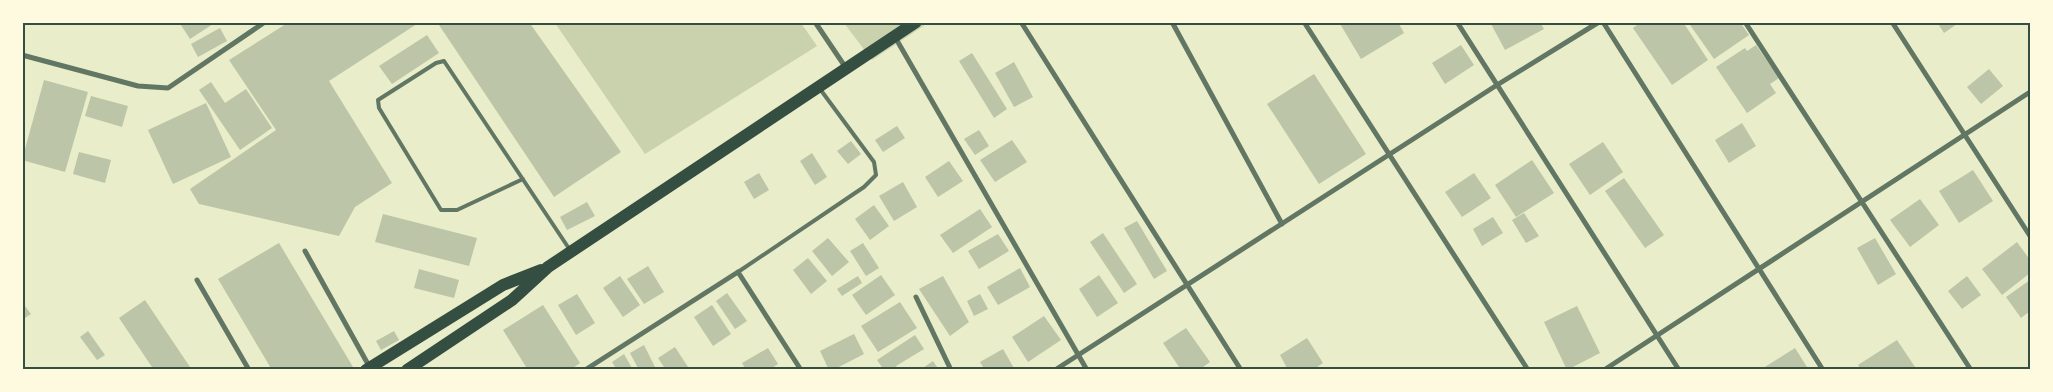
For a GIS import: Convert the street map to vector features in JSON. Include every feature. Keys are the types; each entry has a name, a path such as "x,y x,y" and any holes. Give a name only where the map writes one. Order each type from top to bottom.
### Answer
{"main road":[{"path":"407,370 512,300 548,267 916,22"},
{"path":"367,368 503,285 548,267"}],"street":[{"path":"22,55 138,86 168,88 265,22"},
{"path":"816,22 847,69"},
{"path":"1022,22 1241,370"},
{"path":"1172,22 1282,224"},
{"path":"1304,22 1528,370"},
{"path":"1457,22 1679,370"},
{"path":"1055,370 1497,85 1599,22"},
{"path":"1603,22 1822,370"},
{"path":"1745,22 1970,370"},
{"path":"1892,22 2030,236"},
{"path":"895,37 1087,370"},
{"path":"1604,370 2030,92"},
{"path":"305,251 367,368"},
{"path":"585,370 738,272 801,370"},
{"path":"197,280 249,370"},
{"path":"916,297 951,370"}],"lane":[{"path":"523,179 457,210 441,210 379,108 378,100 436,63 444,61 523,179 571,252"},
{"path":"738,272 864,187 876,175 874,162 819,86"}],"green space":[{"path":"555,23 801,23 817,46 645,154"},
{"path":"844,23 928,23 872,60"}],"building":[{"path":"179,22 212,22 213,24 190,39"},
{"path":"289,22 420,22 329,81 392,183 355,207 339,236 199,204 190,189 276,130 229,60"},
{"path":"437,22 529,22 621,152 554,197"},
{"path":"1339,22 1398,22 1404,33 1361,59"},
{"path":"1490,22 1540,22 1544,29 1505,50"},
{"path":"1641,22 1683,22 1708,60 1672,85 1633,28"},
{"path":"1688,22 1740,22 1749,35 1714,59"},
{"path":"1937,22 1960,22 1944,33"},
{"path":"220,28 227,41 198,57 191,44"},
{"path":"427,35 439,53 392,84 379,66"},
{"path":"1461,45 1474,65 1445,84 1432,63"},
{"path":"1756,45 1779,78 1770,84 1776,93 1747,113 1716,67 1745,48 1747,51"},
{"path":"972,53 1007,109 994,118 959,61"},
{"path":"1014,62 1033,97 1014,107 995,73"},
{"path":"1989,69 2003,86 1981,104 1967,87"},
{"path":"1314,74 1366,154 1319,184 1267,104"},
{"path":"44,80 88,92 65,172 22,160"},
{"path":"211,82 225,103 246,89 272,128 240,150 199,90"},
{"path":"91,96 128,106 122,127 85,116"},
{"path":"206,103 231,157 173,184 148,130"},
{"path":"1742,123 1756,146 1729,163 1715,140"},
{"path":"897,126 905,138 883,152 875,140"},
{"path":"979,130 989,146 975,155 964,139"},
{"path":"1012,140 1027,162 995,182 980,160"},
{"path":"851,141 861,154 848,164 837,151"},
{"path":"1603,142 1623,172 1590,195 1569,164"},
{"path":"79,152 111,160 105,183 73,174"},
{"path":"812,153 827,177 815,185 800,161"},
{"path":"1532,160 1554,193 1516,217 1495,185"},
{"path":"949,161 963,181 938,197 925,177"},
{"path":"1973,170 1993,201 1959,223 1939,191"},
{"path":"759,173 769,190 754,199 744,182"},
{"path":"1474,173 1491,198 1462,217 1445,192"},
{"path":"1624,178 1664,235 1645,248 1605,191"},
{"path":"903,182 917,207 894,221 879,196"},
{"path":"1920,199 1939,225 1910,247 1890,220"},
{"path":"587,202 595,216 567,230 560,217"},
{"path":"874,205 889,226 870,240 855,219"},
{"path":"980,209 992,227 953,253 940,235"},
{"path":"1524,213 1539,236 1526,243 1512,220"},
{"path":"383,214 477,238 469,266 375,242"},
{"path":"1493,217 1503,233 1482,246 1473,229"},
{"path":"1137,221 1167,271 1154,279 1124,228"},
{"path":"1103,233 1137,284 1124,293 1090,242"},
{"path":"998,234 1009,251 979,269 968,251"},
{"path":"828,238 849,262 832,276 812,251"},
{"path":"1875,238 1896,274 1878,285 1857,248"},
{"path":"2017,242 2030,260 2030,273 2002,295 1982,269"},
{"path":"279,243 353,367 348,370 272,370 218,279"},
{"path":"863,243 879,268 866,276 850,251"},
{"path":"808,258 827,281 811,294 793,270"},
{"path":"648,266 664,292 644,304 627,279"},
{"path":"1020,268 1030,287 998,305 987,287"},
{"path":"419,269 459,280 454,298 414,288"},
{"path":"881,275 895,295 866,315 852,295"},
{"path":"1099,275 1118,303 1097,317 1079,289"},
{"path":"620,276 640,305 623,317 603,288"},
{"path":"858,276 862,283 842,296 837,289"},
{"path":"943,276 969,322 950,336 919,289"},
{"path":"1967,276 1981,295 1962,309 1948,291"},
{"path":"2030,280 2030,311 2021,318 2006,297"},
{"path":"727,293 747,321 735,329 716,301"},
{"path":"577,294 595,323 576,335 558,305"},
{"path":"980,294 988,309 974,316 967,301"},
{"path":"145,300 192,370 154,370 119,318"},
{"path":"22,302 31,314 22,320"},
{"path":"900,302 917,328 878,352 861,326"},
{"path":"543,305 580,363 570,370 528,370 503,330"},
{"path":"712,305 731,334 713,346 694,317"},
{"path":"1577,306 1600,353 1567,370 1544,322"},
{"path":"1044,316 1061,340 1028,362 1012,337"},
{"path":"1186,328 1210,362 1199,370 1181,370 1163,343"},
{"path":"88,331 105,355 97,360 80,337"},
{"path":"394,331 399,340 381,350 376,341"},
{"path":"854,334 864,354 833,370 829,370 820,351"},
{"path":"915,335 924,349 896,366 899,370 884,370 877,360"},
{"path":"1307,338 1323,363 1313,370 1288,370 1280,355"},
{"path":"1897,340 1917,370 1861,370 1858,365"},
{"path":"644,345 655,370 639,370 630,353"},
{"path":"675,347 690,370 666,370 658,358"},
{"path":"768,348 778,364 769,370 746,370 742,363"},
{"path":"1795,348 1807,367 1803,370 1760,370"},
{"path":"1003,349 1015,370 985,370 980,362"},
{"path":"624,354 633,370 617,370 612,362"},
{"path":"933,361 939,370 920,370"}]}
